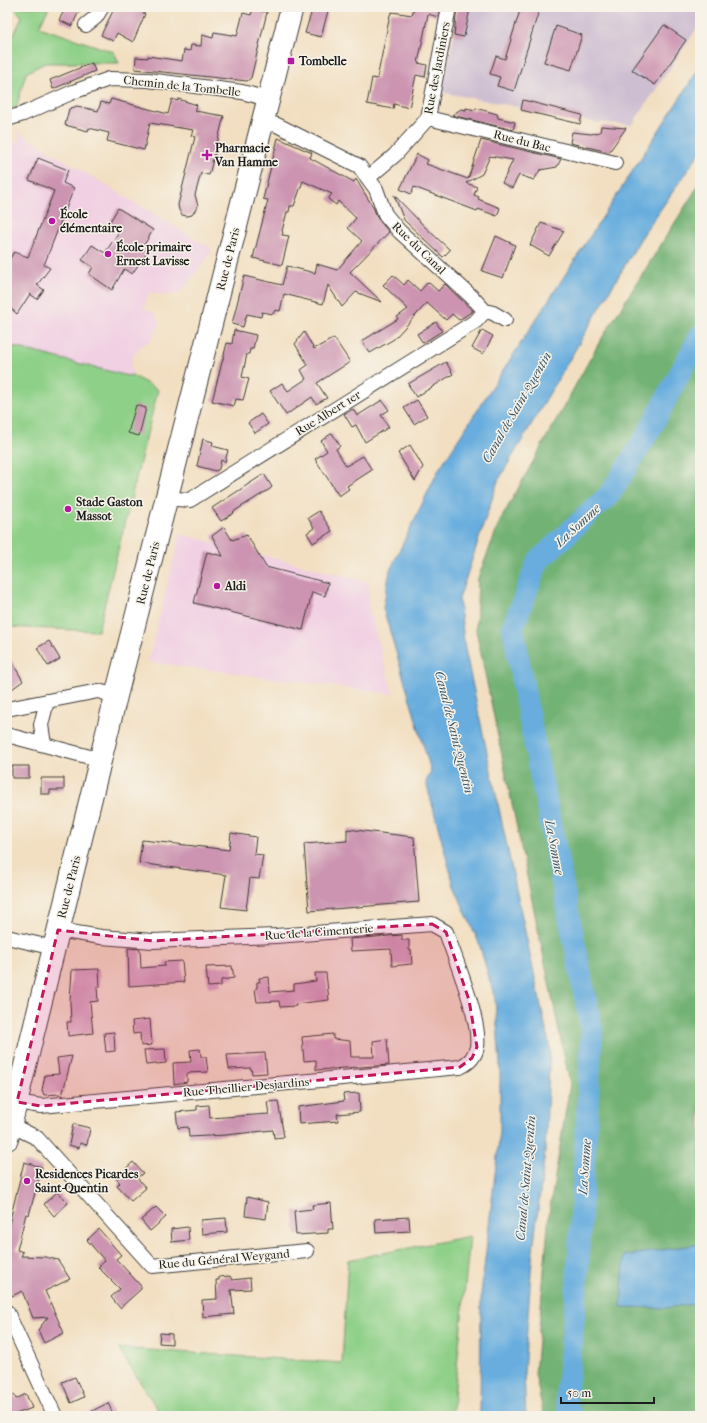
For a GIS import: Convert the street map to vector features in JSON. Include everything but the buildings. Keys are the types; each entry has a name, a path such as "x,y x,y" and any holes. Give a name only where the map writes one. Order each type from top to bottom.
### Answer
{"main road":[{"name":"Rue de Paris","path":"8,1133 17,1102 116,696 198,382 262,121 292,7"}],"street":[{"path":"86,25 96,17 102,7"},
{"name":"Rue des Jardiniers","path":"368,178 395,155 428,118 449,7"},
{"name":"Chemin de la Tombelle","path":"7,119 109,79 148,80 242,92 268,99"},
{"name":"Rue du Bac","path":"428,118 615,163"},
{"name":"Rue du Canal","path":"262,121 277,125 359,166 376,189 385,214 399,231 485,311 493,313 505,320"},
{"name":"Rue Albert 1er","path":"167,496 177,499 190,500 476,321 485,311"},
{"path":"8,708 98,691 116,696"},
{"path":"44,744 41,725 47,701"},
{"path":"7,735 101,760"},
{"name":"Rue de la Cimenterie","path":"7,937 56,939 88,935 153,941 276,936 432,924 446,932 469,1000 476,1031 476,1047 472,1058"},
{"name":"Rue Theillier Desjardins","path":"17,1102 41,1106 452,1068 460,1067 472,1058"},
{"name":"Rue du Général Weygand","path":"8,1133 19,1129 37,1138 152,1266 306,1251"},
{"path":"7,1312 55,1416"}],"highlighted area":[{"path":"432,924 446,932 469,1000 477,1047 472,1058 460,1067 41,1106 17,1102 58,930 153,941"}],"shaded area":[{"path":"461,7 700,7 700,24 632,125 595,122 441,92"},
{"name":"École primaire Ernest Lavisse","path":"18,132 212,249 207,259 181,292 169,296 150,292 143,308 156,314 159,326 150,342 142,345 133,356 131,364 132,375 128,376 7,345 7,143 19,141"},
{"path":"180,534 369,582 369,609 393,694 148,662"}],"green space":[{"path":"14,7 49,7 39,27 114,52 119,63 45,63 26,73 16,109 7,107 7,49 22,17"},
{"path":"700,183 700,1416 544,1416 535,1374 549,1214 570,1084 476,630 478,578 500,521 600,341"},
{"name":"Stade Gaston Massot","path":"7,345 128,376 132,375 158,390 98,631 7,627"},
{"path":"470,1236 452,1416 162,1416 118,1348 342,1363 348,1260"}],"water":[{"name":"Canal de Saint-Quentin","path":"700,67 700,152 641,238 498,481 459,599 465,649 550,1048 545,1152 532,1259 524,1373 526,1416 480,1416 481,1294 500,1131 500,1064 495,999 479,943 454,886 426,782 431,771 383,608 390,570 439,469"},
{"path":"700,1244 700,1303 666,1308 621,1307 624,1256"}],"waterway":[{"name":"La Somme","path":"571,1416 566,1400 577,1285 592,1031 524,691 513,627 538,561 610,494 648,433 700,336"}],"place":[{"name":"Tombelle","path":"291,61"},
{"name":"Pharmacie Van Hamme","path":"207,155"},
{"name":"École élémentaire","path":"52,221"},
{"name":"École primaire Ernest Lavisse","path":"108,254"},
{"name":"Stade Gaston Massot","path":"68,509"},
{"name":"Aldi","path":"217,586"},
{"name":"Residences Picardes Saint-Quentin","path":"27,1181"}]}
